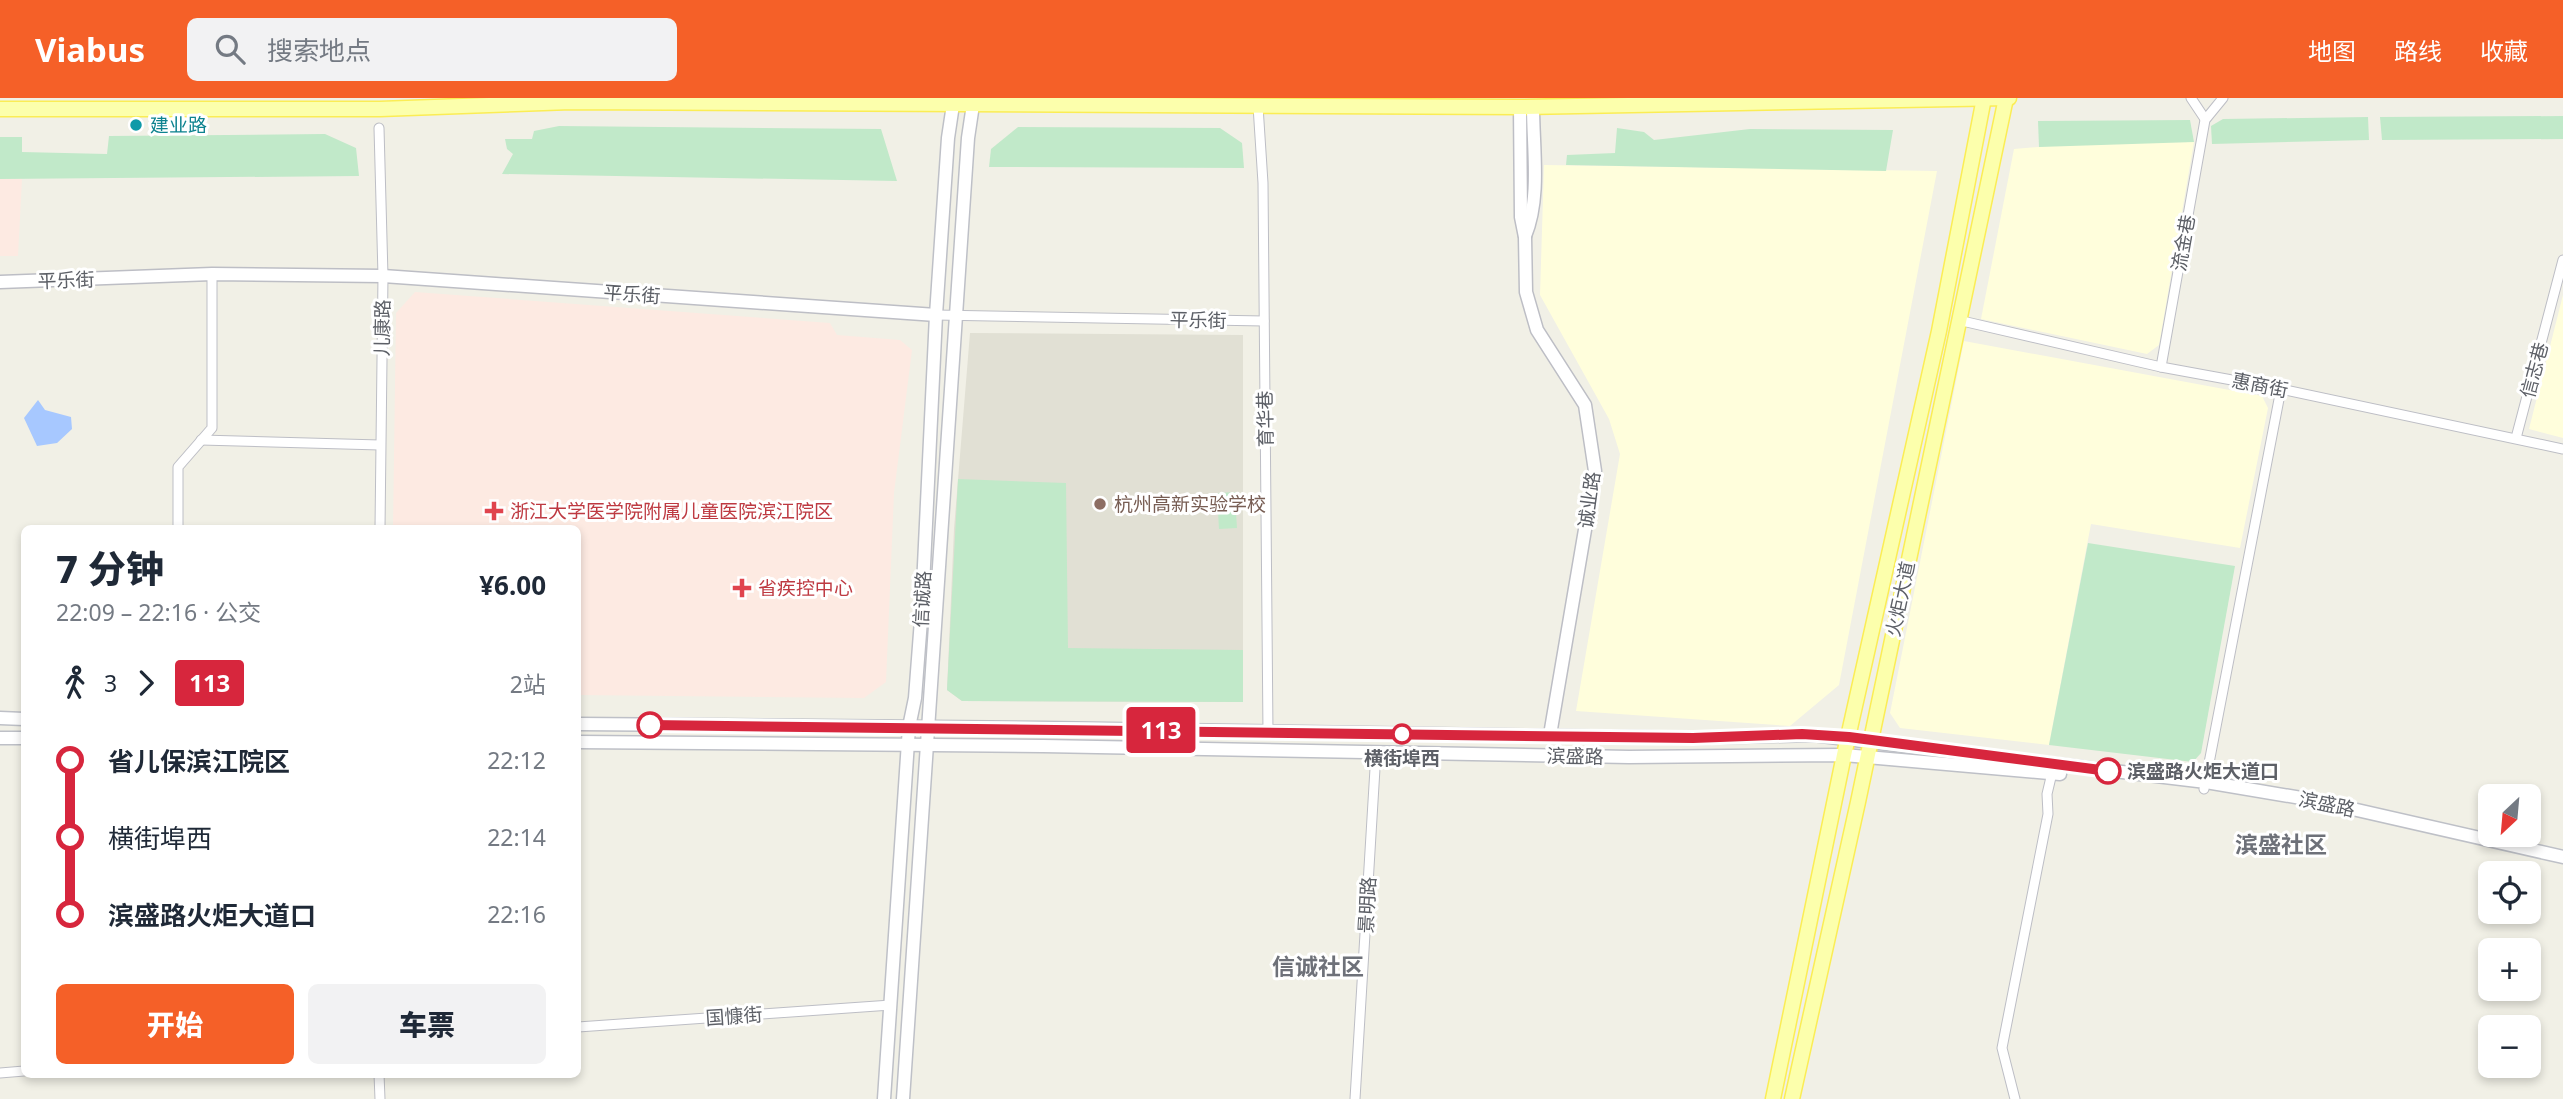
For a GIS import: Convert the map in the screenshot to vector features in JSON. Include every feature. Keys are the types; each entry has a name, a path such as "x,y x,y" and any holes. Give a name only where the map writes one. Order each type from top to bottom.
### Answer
{"main road":[{"name":"火炬大道","path":"1773,1099 1844,755 1939,331 1984,98"},
{"path":"0,109 380,109 571,102 954,101 1526,107 2007,98"},
{"name":"火炬大道","path":"1793,1099 2007,98"},
{"name":"信诚路","path":"884,1099 909,727 915,698 922,607 936,315 948,138 954,101"},
{"name":"信诚路","path":"903,1099 968,138 973,101"},
{"name":"诚业路","path":"1526,107 1521,217 1525,237 1526,292 1537,330 1585,405 1595,471 1550,735"},
{"name":"平乐街","path":"0,282 212,274 383,276 936,315"},
{"path":"0,718 21,719"},
{"name":"滨盛路","path":"581,724 1693,738 1802,734 1849,737 2313,800 2563,857"},
{"path":"0,738 21,738"},
{"name":"滨盛路","path":"581,742 1629,757 1844,755 2205,785 2310,806 2563,864"}],"street":[{"path":"2191,98 2205,119 2223,98"},
{"name":"育华巷","path":"1258,106 1264,321 1268,732"},
{"name":"流金巷","path":"2161,367 2205,119"},
{"name":"儿康路","path":"379,128 383,276 380,525"},
{"name":"信志巷","path":"2516,438 2563,260"},
{"path":"178,525 178,467 212,428 212,274"},
{"name":"平乐街","path":"936,315 1264,321"},
{"name":"惠商街","path":"1958,320 2161,367 2281,389 2563,449"},
{"path":"2205,785 2281,389"},
{"path":"201,440 380,445"},
{"name":"景明路","path":"1355,1099 1376,752"},
{"path":"2015,1099 2002,1048 2048,814 2047,794 2052,773"},
{"name":"国慷街","path":"581,1027 891,1005"},
{"path":"0,1073 21,1071"},
{"path":"379,1078 380,1099"}],"shaded area":[{"path":"2563,116 2563,139 2382,140 2380,117"},
{"path":"2368,117 2369,140 2212,144 2211,126 2223,119"},
{"path":"2190,120 2194,142 2039,147 2038,121"},
{"path":"559,126 881,129 897,181 502,174 513,154 507,149 505,139 532,139 534,131"},
{"path":"1018,127 1220,128 1242,143 1244,168 989,167 991,149"},
{"path":"1617,128 1644,132 1654,140 1750,129 1893,130 1886,171 1566,165 1567,155 1615,153"},
{"path":"325,134 356,148 359,176 0,179 0,137 22,137 22,152 107,154 109,136"},
{"path":"2194,142 2159,345 2147,354 1981,319 2014,149 2087,143"},
{"path":"1544,165 1937,171 1839,685 1790,726 1576,711 1620,454 1609,419 1540,295"},
{"path":"0,179 22,179 18,256 0,256"},
{"name":"浙江大学医学院附属儿童医院滨江院区","path":"415,292 830,323 837,335 900,340 912,350 894,493 886,682 864,698 581,695 581,525 393,525 396,313"},
{"path":"2563,295 2563,438 2529,429"},
{"name":"杭州高新实验学校","path":"970,333 1243,335 1243,702 962,701 947,690 954,529"},
{"path":"1964,341 2262,396 2268,408 2240,548 2091,524 2049,745 1900,728 1890,713"},
{"path":"958,479 1066,483 1068,648 1243,650 1243,702 962,701 947,690"},
{"path":"1236,492 1237,509 1219,509 1218,493"},
{"path":"1218,512 1236,512 1237,528 1219,529"},
{"path":"2088,543 2235,566 2201,753 2193,762 2049,745"}],"water":[{"path":"38,400 45,410 71,417 72,429 57,443 37,446 24,418"}],"bus line":[{"name":"113","path":"650,725 1693,738 1802,734 1871,740 2108,771"}],"place":[{"name":"建业路","path":"136,125"},
{"name":"杭州高新实验学校","path":"1100,504"},
{"name":"浙江大学医学院附属儿童医院滨江院区","path":"494,511"},
{"name":"省疾控中心","path":"742,588"},
{"name":"横街埠西","path":"1402,734"},
{"name":"滨盛路火炬大道口","path":"2108,771"}],"district":[{"name":"滨盛社区","path":"2281,844"},
{"name":"信诚社区","path":"1318,966"}]}
